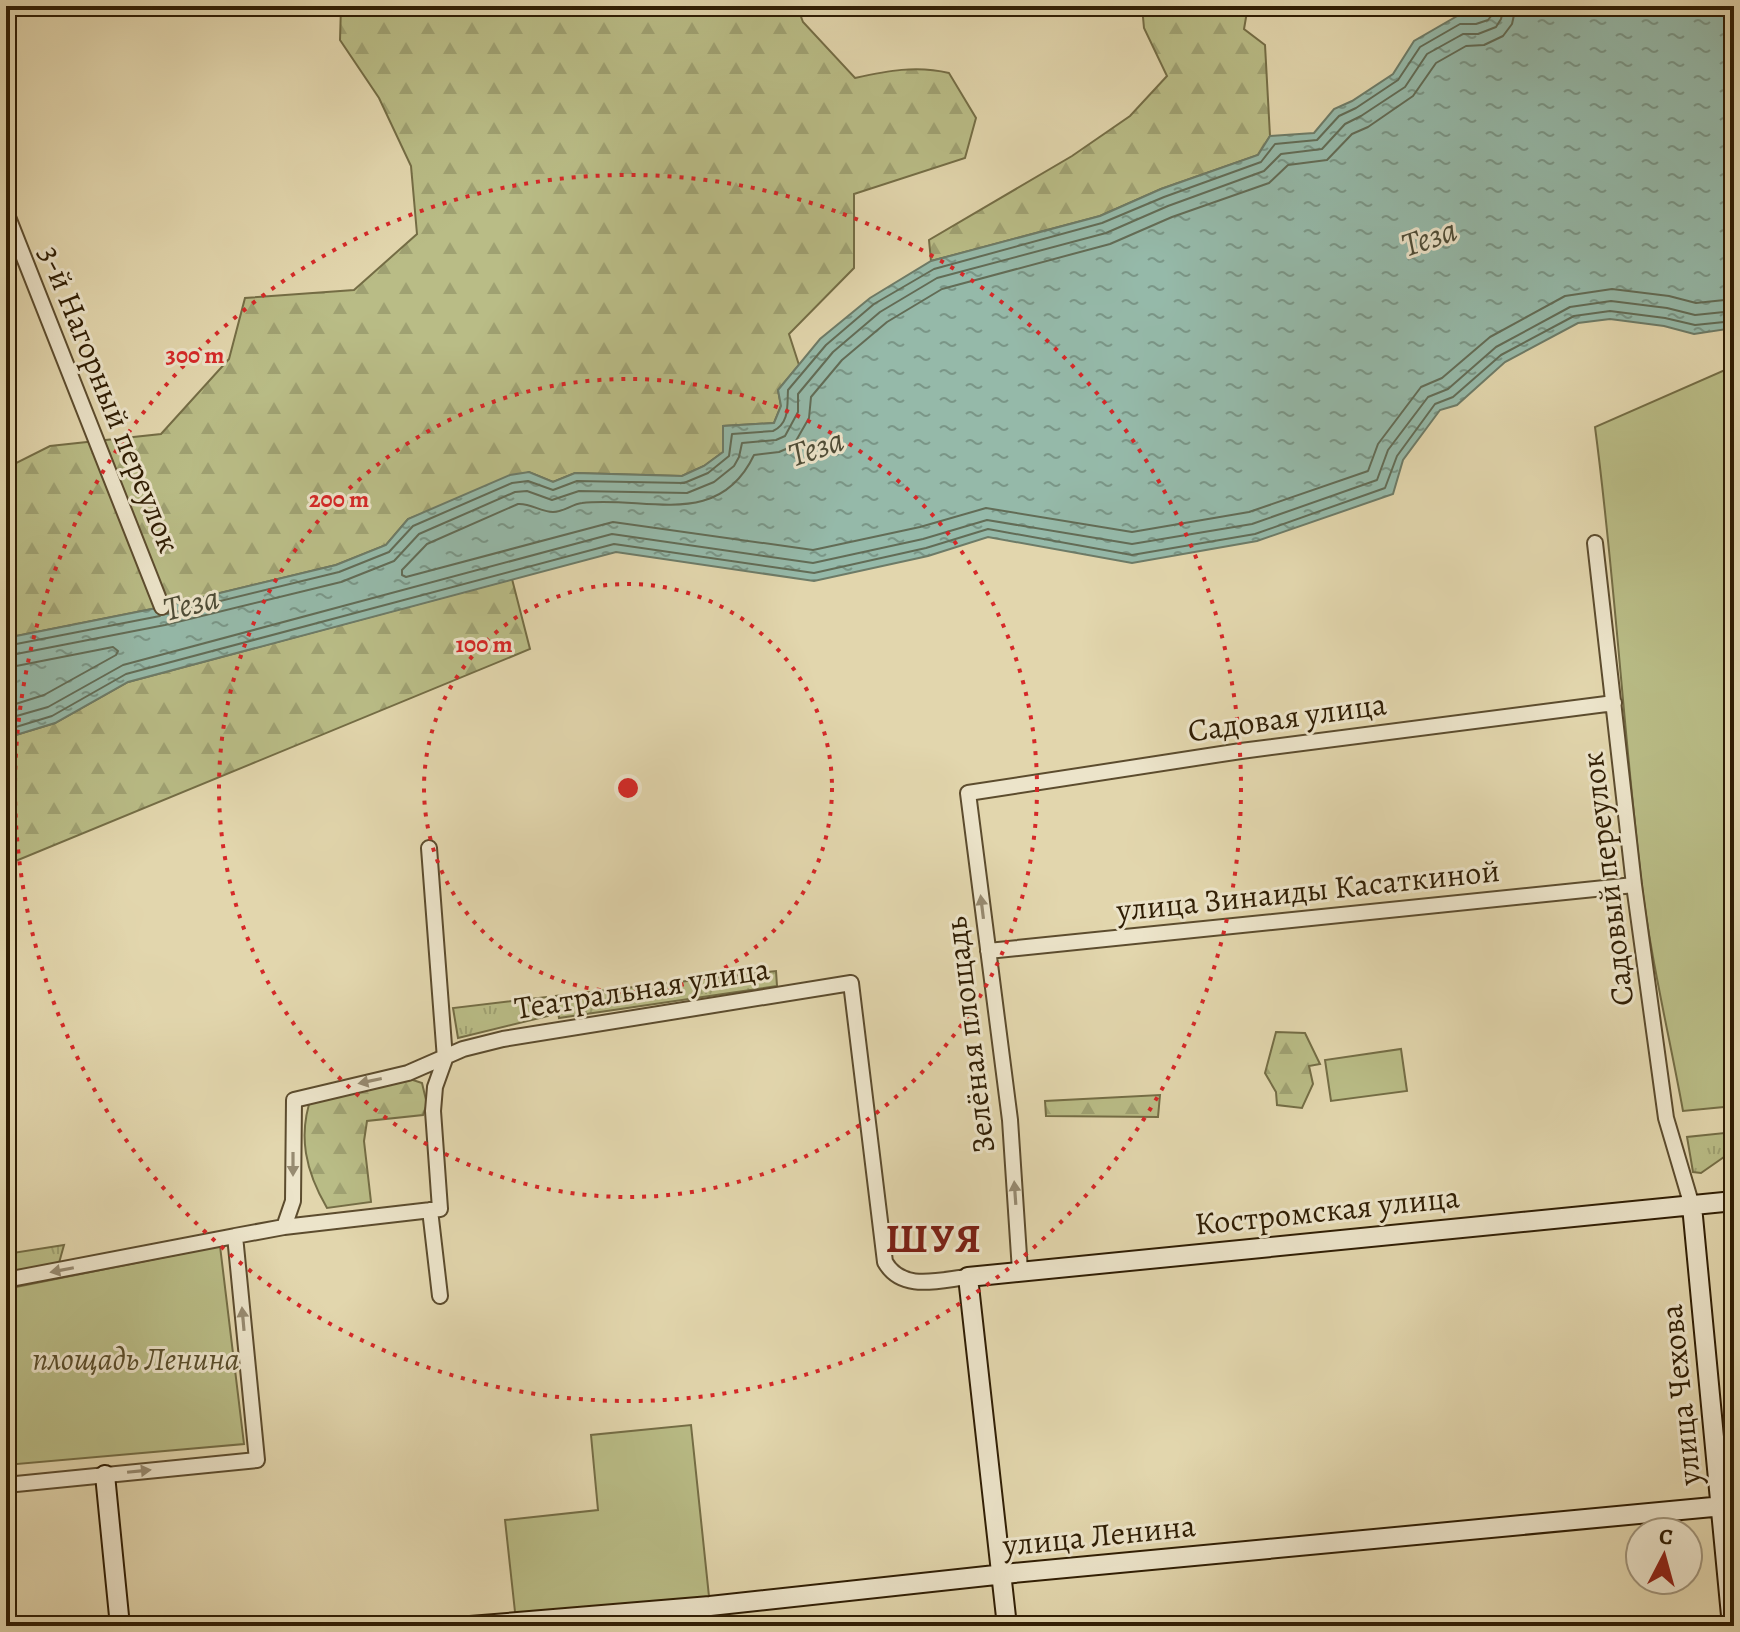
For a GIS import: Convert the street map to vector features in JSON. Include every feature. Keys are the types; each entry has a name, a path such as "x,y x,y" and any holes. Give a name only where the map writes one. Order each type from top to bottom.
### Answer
{"main road":[{"name":"Костромская улица","path":"968,1277 1734,1201"},
{"name":"улица Чехова","path":"1692,1206 1728,1506 1732,1626"},
{"path":"968,1277 1007,1626"},
{"path":"105,1475 120,1626"},
{"name":"улица Ленина","path":"470,1626 710,1606 1728,1506"}],"street":[{"name":"3-й Нагорный переулок","path":"6,212 162,607"},
{"name":"Садовый переулок","path":"1595,543 1634,885 1666,1118 1692,1206"},
{"name":"Садовая улица","path":"968,793 1241,751 1614,703"},
{"name":"Зелёная площадь","path":"968,793 1010,1120 1020,1271"},
{"path":"429,848 445,1059 435,1087 433,1111 440,1296"},
{"name":"улица Зинаиды Касаткиной","path":"988,951 1634,885"},
{"name":"Театральная улица","path":"284,1227 293,1201 294,1100 408,1073 463,1049 503,1039 851,983 885,1262 893,1274 912,1282 968,1277"},
{"path":"6,1280 284,1227 435,1210"},
{"path":"6,1485 257,1460 235,1236"}],"green space":[{"path":"341,6 797,6 803,22 855,78 913,69 949,73 976,118 965,158 854,194 854,268 789,334 799,365 778,390 781,406 774,423 723,426 723,452 704,466 682,476 575,473 553,482 529,472 408,519 386,545 336,565 162,607 6,638 6,468 50,446 161,434 229,359 245,298 354,290 417,234 411,166 379,98 340,40"},
{"path":"1142,6 1248,6 1244,29 1265,45 1270,136 1258,155 1161,189 1100,216 931,261 929,240 1072,156 1130,116 1167,76 1144,28"},
{"path":"1734,366 1734,1106 1683,1111 1641,878 1595,427"},
{"path":"512,579 530,649 6,865 6,738 55,723 128,682"},
{"path":"776,971 777,986 559,1018 556,996"},
{"path":"546,997 548,1016 458,1038 453,1008"},
{"path":"1276,1032 1305,1033 1320,1064 1309,1066 1313,1084 1302,1108 1277,1105 1276,1092 1265,1073"},
{"path":"1401,1049 1407,1091 1331,1101 1325,1060"},
{"path":"410,1079 422,1083 427,1104 423,1115 367,1121 364,1141 371,1202 327,1208 314,1181 306,1153 305,1125 312,1095"},
{"path":"1160,1095 1158,1117 1046,1116 1045,1101"},
{"path":"1734,1132 1734,1150 1701,1173 1693,1172 1687,1137"},
{"path":"64,1245 59,1263 16,1272 6,1266 6,1254"},
{"name":"площадь Ленина","path":"220,1246 244,1444 6,1465 6,1289"},
{"path":"691,1425 710,1606 516,1621 505,1520 598,1510 591,1435"}],"water":[{"name":"Теза","path":"1487,6 1734,6 1734,328 1694,334 1664,326 1610,319 1578,323 1505,362 1457,405 1440,410 1403,460 1393,494 1257,541 1132,563 988,537 928,556 814,581 616,552 128,682 55,723 6,738 6,638 162,607 336,565 386,545 408,519 510,475 529,472 553,482 575,473 682,476 704,466 723,452 723,426 774,423 781,406 778,390 820,339 870,298 931,261 1100,216 1161,189 1258,155 1270,136 1314,133 1334,109 1393,74 1414,41 1459,15 1485,13"}],"district":[{"name":"ШУЯ","path":"934,1238"}]}
